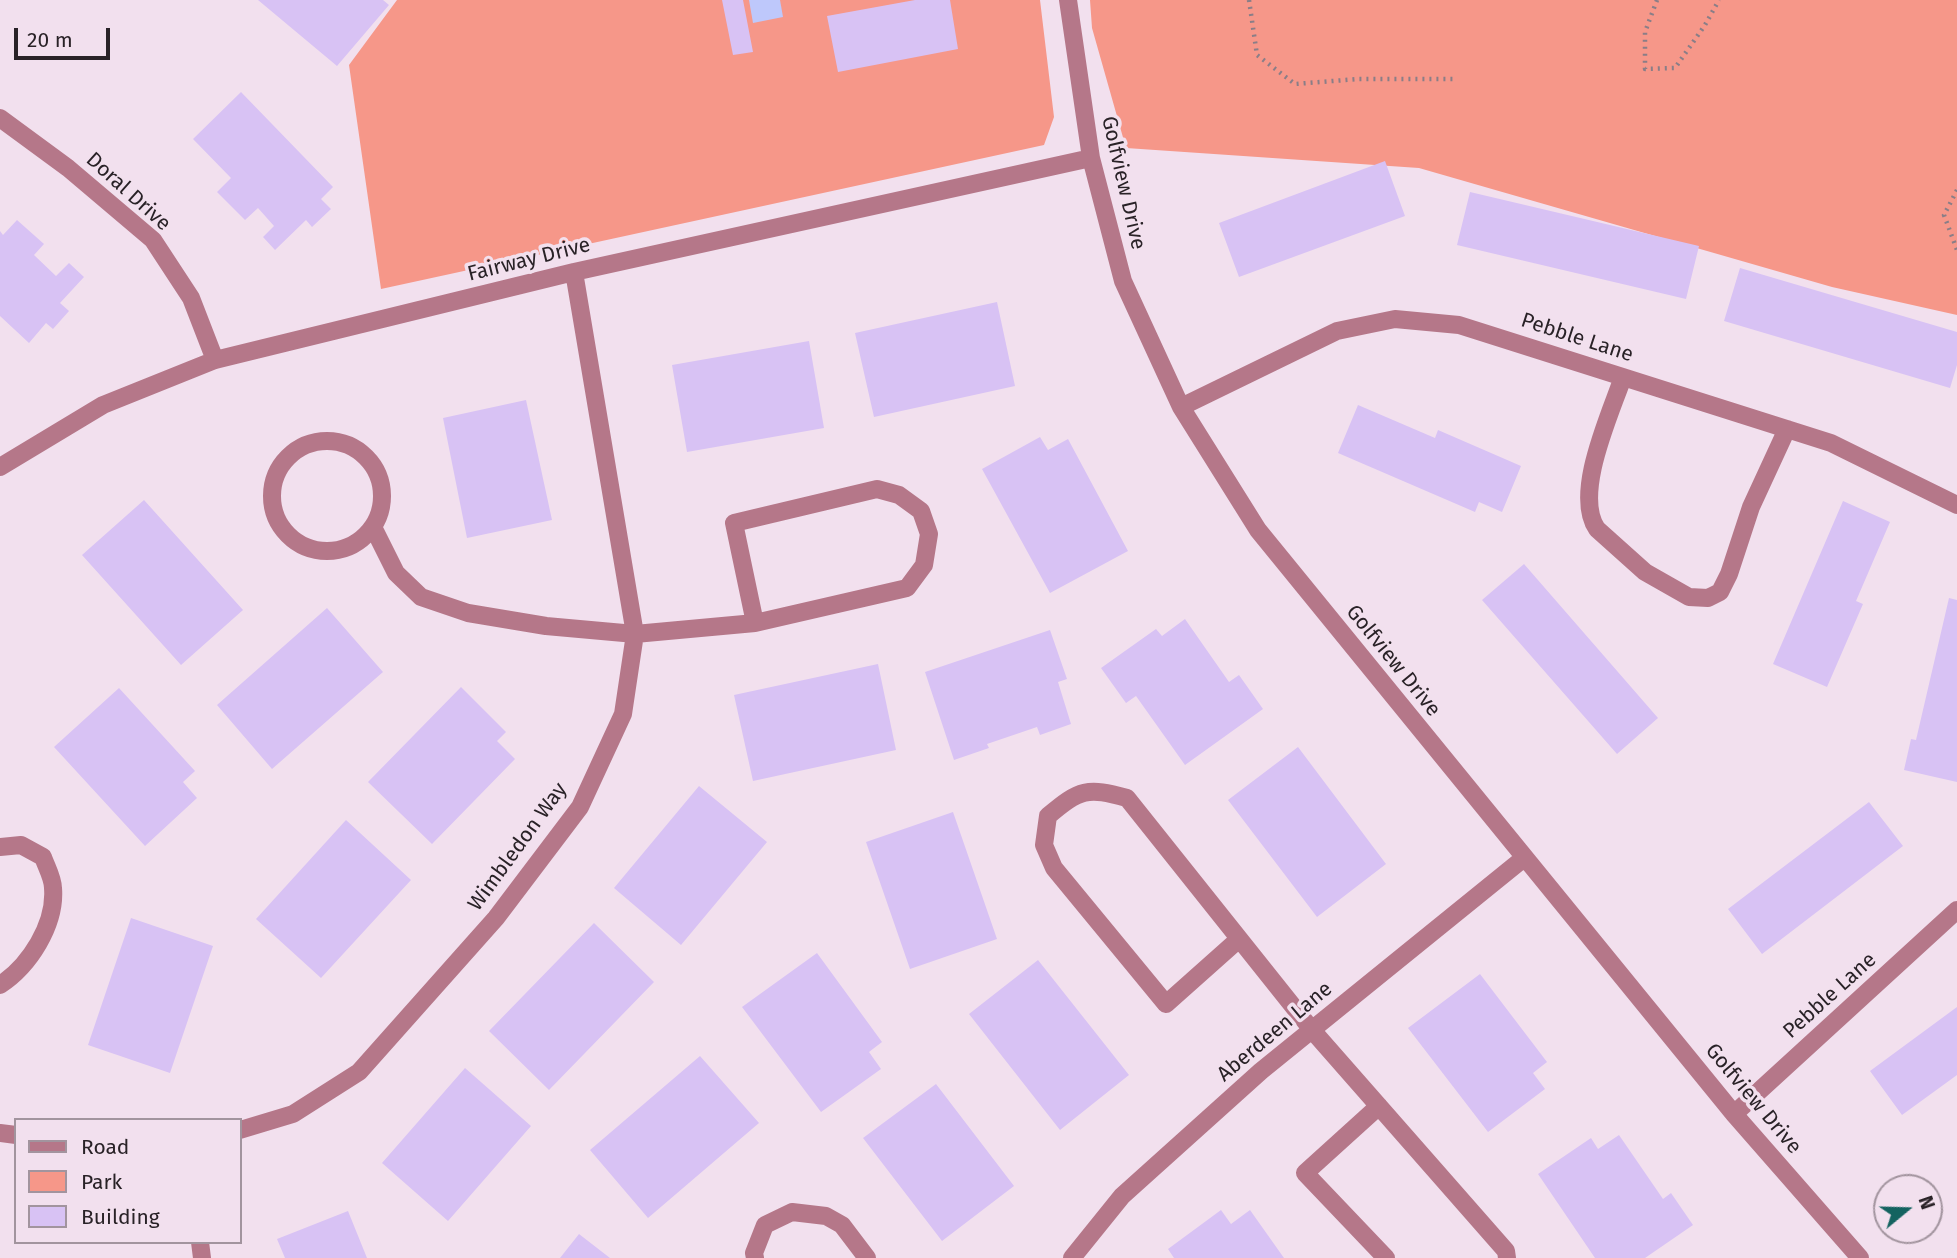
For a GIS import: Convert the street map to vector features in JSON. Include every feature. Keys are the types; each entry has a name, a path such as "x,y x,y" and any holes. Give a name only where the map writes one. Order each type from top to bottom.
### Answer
{"street":[{"name":"Golfview Drive","path":"1068,0 1091,158 1123,281 1181,407 1258,530 1734,1114 1860,1258"},
{"name":"Doral Drive","path":"0,118 68,168 153,240 191,298 215,360"},
{"name":"Fairway Drive","path":"0,467 103,405 215,360 574,272 1091,158"},
{"name":"Wimbledon Way","path":"242,1129 293,1114 359,1072 496,918 580,807 623,714 635,634 574,272"},
{"name":"Pebble Lane","path":"1181,407 1336,331 1395,318 1459,325 1830,443 1957,505"},
{"path":"1623,377 1592,470 1588,496 1591,521 1645,572 1689,597 1708,598 1720,592 1729,574 1751,507 1787,429"},
{"path":"333,441 352,446 367,457 377,473 382,491 381,510 373,527 361,540 345,549 328,552 310,549 294,541 282,528 274,513 271,495 275,477 283,462 297,449 315,442 333,441"},
{"path":"373,527 396,573 421,597 468,613 546,626 635,634 755,623 906,588 925,565 929,534 921,511 899,495 877,489 734,523 755,623"},
{"path":"1239,939 1166,1004 1054,868 1044,845 1048,816 1072,796 1097,790 1127,798 1312,1030 1506,1251 1507,1258"},
{"path":"0,847 21,845 43,857 53,887 50,919 28,959 11,978 0,985"},
{"name":"Aberdeen Lane","path":"1072,1258 1122,1196 1261,1071 1524,858"},
{"name":"Pebble Lane","path":"1734,1114 1957,911"},
{"path":"1379,1106 1305,1173 1386,1258"},
{"path":"755,1258 754,1253 765,1225 792,1212 826,1216 842,1225 867,1258"}],"path":[{"path":"1249,0 1257,55 1295,84 1358,79 1455,79"},
{"path":"1657,0 1645,32 1645,69 1675,68 1719,0"},
{"path":"1957,190 1944,215 1957,250"}],"green space":[{"path":"397,0 1040,0 1054,117 1044,145 381,289 349,65"},
{"path":"1090,0 1957,0 1957,315 1832,287 1419,168 1126,148 1092,28"}],"water":[{"path":"749,0 780,0 783,17 753,23"}],"building":[{"path":"258,0 383,0 389,5 337,66"},
{"path":"722,0 743,0 753,52 733,55"},
{"path":"915,0 950,0 958,49 838,72 827,16"},
{"path":"241,92 333,187 321,199 331,209 312,227 306,220 275,250 263,237 274,226 258,208 245,220 217,192 231,178 193,139"},
{"path":"1385,161 1405,216 1239,277 1219,223"},
{"path":"1470,192 1699,246 1686,299 1457,245"},
{"path":"17,220 44,244 34,255 56,276 69,263 84,277 60,303 69,311 53,329 46,323 29,343 0,316 0,231 3,235"},
{"path":"1740,268 1957,332 1957,365 1950,388 1724,321"},
{"path":"997,302 1015,386 874,417 855,333"},
{"path":"809,341 824,428 687,452 672,365"},
{"path":"526,400 552,520 467,538 443,418"},
{"path":"1358,405 1435,438 1438,430 1521,466 1502,512 1479,502 1475,512 1338,453"},
{"path":"1040,437 1048,450 1068,439 1128,551 1050,593 982,469"},
{"path":"144,500 243,610 181,665 82,555"},
{"path":"1843,501 1890,522 1856,601 1863,604 1827,687 1773,664"},
{"path":"1524,564 1658,718 1617,754 1482,600"},
{"path":"1949,598 1957,600 1957,782 1904,770 1911,739 1916,740"},
{"path":"327,608 383,672 272,769 217,705"},
{"path":"1185,619 1229,682 1239,675 1263,709 1185,765 1136,696 1126,703 1101,668 1156,629 1162,636"},
{"path":"1050,630 1067,679 1058,682 1071,724 1040,735 1037,727 987,744 989,748 954,760 925,672"},
{"path":"878,664 896,750 753,781 734,695"},
{"path":"461,687 506,732 497,741 515,759 432,844 368,782"},
{"path":"119,688 195,771 183,782 197,798 145,846 54,747"},
{"path":"1298,747 1386,864 1317,917 1228,800"},
{"path":"699,786 767,842 681,945 614,888"},
{"path":"1869,802 1903,846 1762,954 1728,909"},
{"path":"953,812 997,939 910,969 866,842"},
{"path":"346,820 411,880 321,978 256,919"},
{"path":"131,918 213,946 170,1073 88,1045"},
{"path":"594,923 654,982 549,1090 489,1031"},
{"path":"817,953 882,1042 869,1052 881,1069 821,1112 742,1007"},
{"path":"1038,960 1129,1075 1060,1130 969,1014"},
{"path":"1480,974 1547,1062 1533,1073 1545,1089 1488,1132 1408,1028"},
{"path":"1957,1007 1957,1075 1902,1115 1870,1071"},
{"path":"700,1056 759,1123 648,1218 590,1150"},
{"path":"465,1068 531,1126 448,1221 382,1163"},
{"path":"936,1084 1014,1186 942,1241 863,1138"},
{"path":"1619,1135 1663,1199 1671,1193 1693,1225 1645,1258 1595,1258 1538,1174 1591,1138 1598,1149"},
{"path":"1221,1210 1231,1224 1250,1210 1284,1258 1174,1258 1168,1249"},
{"path":"348,1211 367,1258 285,1258 277,1239"},
{"path":"579,1234 610,1258 560,1258"}]}
